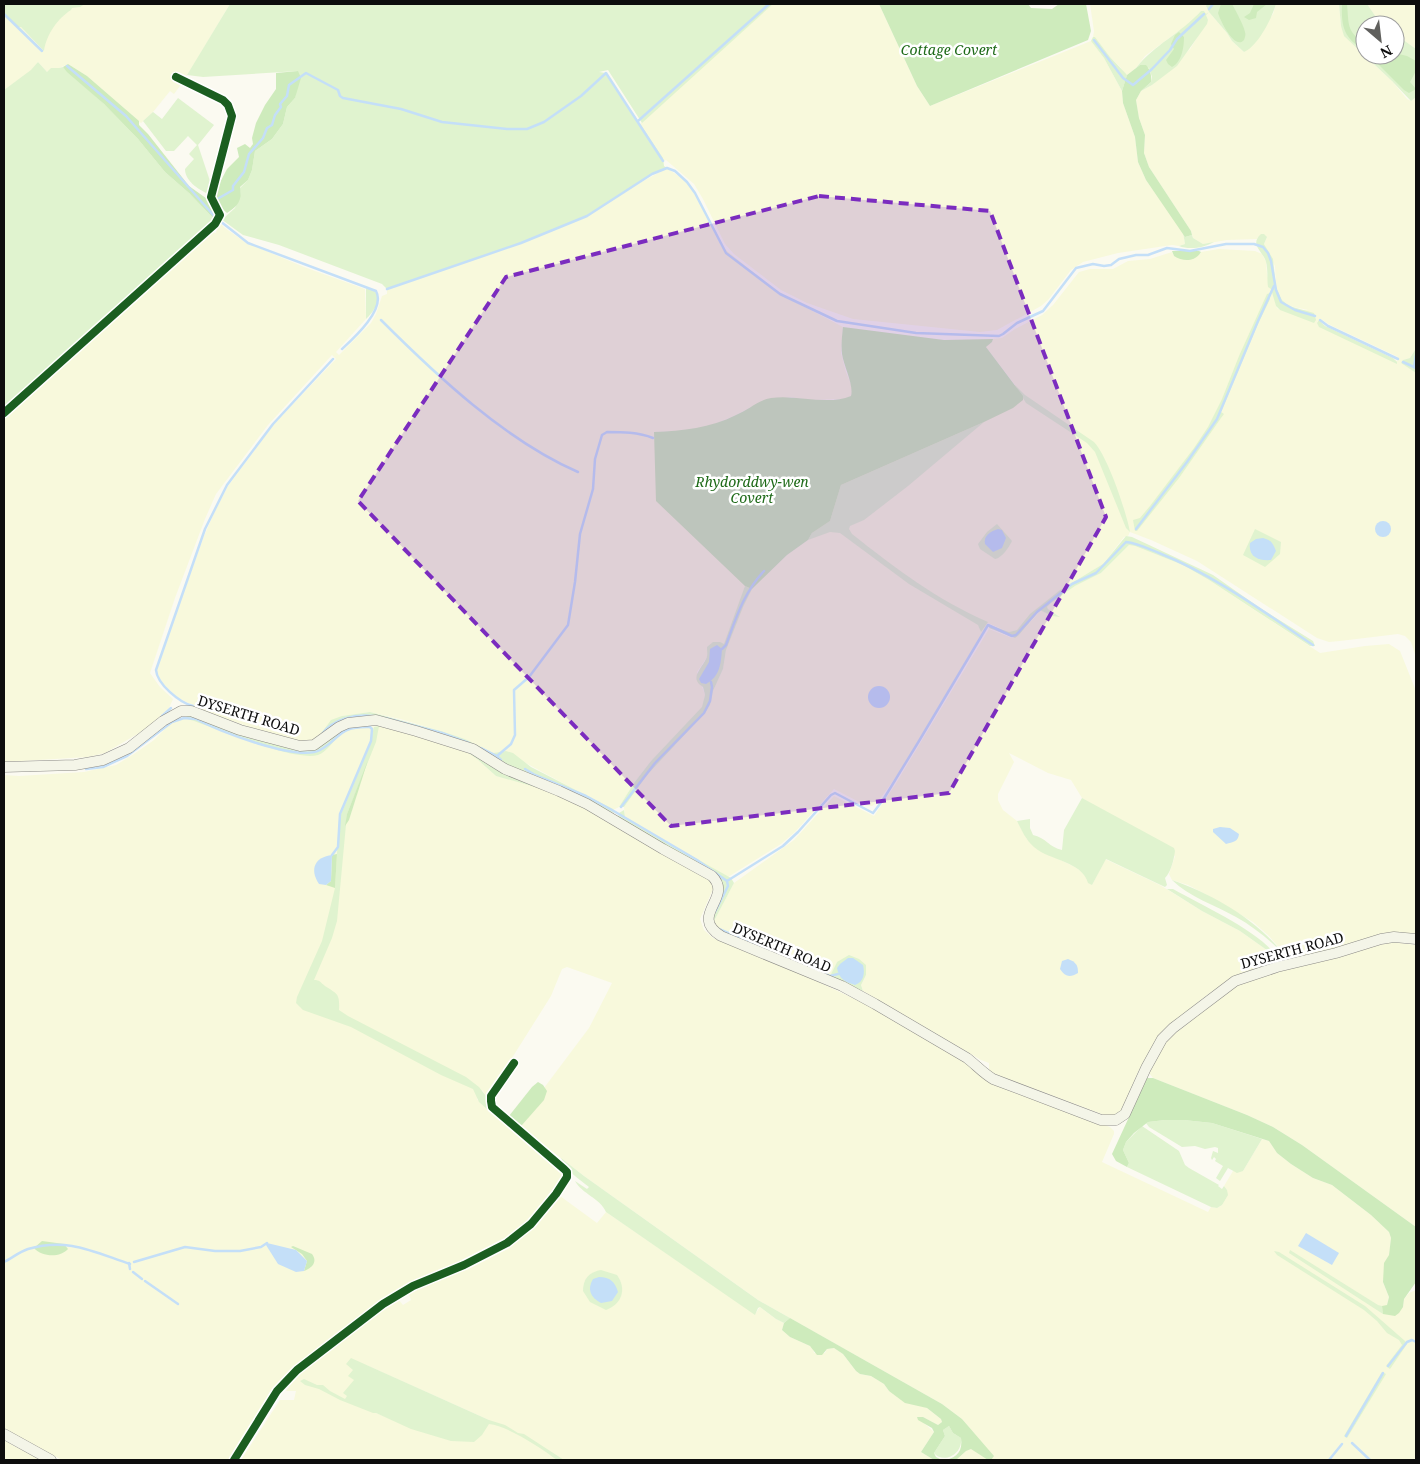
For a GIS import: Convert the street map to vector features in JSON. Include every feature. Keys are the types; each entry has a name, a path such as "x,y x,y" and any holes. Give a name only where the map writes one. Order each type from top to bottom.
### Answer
{"main road":[{"name":"DYSERTH ROAD","path":"4,767 24,768 75,765 103,760 129,748 163,721 181,711 190,711 240,730 300,746 314,745 339,727 348,723 376,720 459,744 473,749 509,772 572,796 712,876 718,882 719,890 709,912 708,921 712,929 720,936 793,965 875,1004 967,1058 984,1074 993,1079 1101,1120 1110,1121 1121,1118 1128,1110 1146,1068 1162,1039 1173,1028 1236,981 1262,971 1382,939 1394,937 1416,939"},
{"path":"4,1434 51,1460"}],"street":[{"path":"4,413 215,224 220,215 211,197 231,123 231,110 223,100 176,78"},
{"path":"234,1460 277,1391 297,1370 383,1304 413,1286 464,1265 507,1244 531,1224 556,1194 567,1177 567,1172 492,1107 491,1096 514,1062"}],"highlighted area":[{"path":"819,196 990,211 1106,517 949,793 671,826 358,501 506,277"}],"green space":[{"path":"4,4 85,4 72,8 57,22 47,39 44,51 21,27 17,27 4,16"},
{"path":"38,4 230,4 174,94 170,91 153,112 141,123 87,76 68,64 47,72 38,62 32,70 4,90 4,16 21,27 43,50 45,40"},
{"path":"230,4 773,4 642,123 608,70 599,72 606,73 663,158 664,166 667,168 652,174 587,216 521,243 387,289 382,284 279,245 243,235 221,219 235,208 241,193 240,188 248,180 252,170 255,151 272,139 283,124 287,107 295,98 298,71 203,77 187,75"},
{"path":"773,4 879,4 917,86 930,106 1091,41 1104,58 1122,91 1123,103 1135,137 1138,162 1146,180 1183,232 1185,244 1118,253 1083,262 1071,270 1048,300 1041,306 997,330 980,332 853,319 807,303 781,290 734,254 725,244 694,184 666,160 663,161 640,124"},
{"name":"Cottage Covert","path":"879,4 1028,4 1031,8 1052,9 1059,4 1086,4 1091,31 1088,40 930,106 917,86"},
{"path":"1090,4 1207,4 1206,7 1209,12 1232,41 1244,52 1273,14 1276,4 1339,4 1341,26 1355,44 1355,65 1375,65 1407,99 1411,101 1416,97 1415,350 1410,358 1403,360 1401,363 1416,373 1416,657 1411,642 1405,636 1398,634 1329,642 1317,638 1197,561 1130,532 1103,564 1060,590 1040,606 1017,630 1009,632 988,623 903,767 877,803 872,806 865,805 834,789 795,832 781,844 728,877 629,821 625,816 624,807 647,775 705,713 710,705 713,691 723,669 726,650 724,644 707,657 697,672 705,695 703,707 651,761 619,807 613,810 522,761 498,752 493,753 465,739 404,720 370,712 342,716 317,739 304,742 266,733 207,712 178,698 159,680 156,670 204,536 228,486 274,424 336,359 332,355 268,425 216,494 175,598 150,673 160,687 173,699 169,708 146,729 105,753 88,757 4,762 4,420 212,232 216,233 219,222 245,242 304,267 365,289 366,319 336,352 339,355 371,323 382,296 387,294 387,289 482,256 587,216 627,190 667,168 687,182 700,202 721,246 780,294 843,327 841,353 853,389 851,396 845,399 811,400 790,397 753,406 710,426 682,431 654,432 752,589 787,555 808,540 841,485 1015,385 986,347 993,339 1002,338 1042,315 1053,305 1079,272 1090,269 1113,269 1128,261 1150,259 1172,252 1174,256 1200,254 1201,252 1219,249 1255,251 1262,254 1266,262 1267,274 1277,308 1280,310 1308,310 1289,306 1282,300 1276,287 1275,266 1264,244 1267,237 1203,244 1193,238 1191,231 1149,167 1144,153 1145,135 1139,118 1136,100 1141,91 1152,85 1190,49 1208,20 1204,11 1201,11 1192,21 1145,56 1136,68 1127,75 1123,73 1121,68 1093,37 1094,31","holes":["1321,319 1398,357 1397,361 1317,322"]},
{"path":"1207,4 1276,4 1268,24 1259,38 1244,52 1232,41 1209,12"},
{"path":"1221,4 1232,4 1243,26 1244,40 1236,41 1228,33 1218,13"},
{"path":"1254,4 1267,4 1257,12 1256,18 1249,20 1244,17 1250,13"},
{"path":"1339,4 1367,4 1375,15 1355,15 1355,46 1344,36"},
{"path":"1342,4 1347,4 1350,27 1355,36 1355,44 1345,31 1342,19"},
{"path":"1367,4 1416,4 1416,49 1405,41 1405,15 1375,15"},
{"path":"1201,11 1204,11 1206,14 1209,12 1206,15 1207,24 1177,66 1141,91 1151,82 1152,77 1149,68 1140,65 1136,68 1151,52"},
{"path":"1179,32 1184,37 1183,50 1178,62 1172,67 1166,60 1174,49 1171,44 1175,35"},
{"path":"1093,37 1127,75 1122,91 1104,58 1091,41"},
{"path":"1405,41 1416,49 1416,97 1411,101 1375,65 1405,65"},
{"path":"1405,56 1416,61 1416,71 1410,82 1416,89 1409,93 1379,65 1405,65"},
{"path":"38,62 47,72 51,68 63,67 104,104 138,139 165,172 214,219 4,408 4,90 31,70"},
{"path":"68,64 87,76 139,121 139,125 189,186 210,201 216,215 214,219 165,172 138,139 104,104 67,72 63,67"},
{"path":"1140,65 1146,65 1151,77 1151,82 1141,91 1136,100 1139,118 1145,135 1144,153 1149,167 1191,231 1192,235 1185,237 1146,180 1138,162 1135,137 1123,103 1122,91 1127,75"},
{"path":"298,71 301,78 295,98 287,107 283,124 272,139 255,151 252,170 248,180 240,187 240,199 234,208 227,213 216,203 212,193 216,190 227,169 239,157 237,148 245,144 250,148 253,144 252,138 256,123 276,89 276,73"},
{"path":"178,98 214,125 198,145 211,184 208,194 193,184 187,177 185,169 194,159 189,154 197,145 188,136 174,151 166,151 143,121 153,112 162,119"},
{"path":"1183,232 1185,237 1192,235 1193,238 1203,244 1214,242 1196,248 1179,246 1185,244"},
{"path":"1261,234 1267,237 1264,244 1273,259 1276,287 1282,300 1289,306 1314,313 1316,320 1314,323 1280,310 1276,306 1271,289 1268,287 1266,262 1256,241"},
{"path":"1172,251 1201,252 1196,258 1185,260 1174,256"},
{"path":"366,288 376,293 378,301 374,310 366,319"},
{"path":"1270,293 1270,299 1221,412 1224,414 1179,478 1137,531 1135,531 1133,520 1140,518 1150,506 1208,427 1267,294"},
{"path":"1319,320 1325,326 1393,358 1397,364 1319,327 1317,323"},
{"path":"1416,324 1416,373 1401,363 1403,360 1410,358 1415,350"},
{"name":"Rhydorddwy-wen Covert","path":"843,327 944,340 993,339 986,347 1023,396 1023,400 1013,408 984,422 841,485 830,521 812,533 808,540 787,555 752,589 745,586 656,501 654,432 686,430 706,426 740,413 771,398 791,397 832,400 851,396 851,387 842,354"},
{"path":"1015,385 1025,395 1094,442 1105,459 1121,498 1130,532 1126,528 1095,452 1087,443 1026,403"},
{"path":"984,422 908,486 864,520 850,526 849,529 852,534 884,559 917,582 951,604 988,622 981,632 978,625 909,584 840,533 830,532 808,540 812,533 830,521 841,485"},
{"path":"997,524 1012,541 1003,554 995,559 980,549 978,544 987,532"},
{"path":"1255,529 1281,542 1280,554 1265,567 1243,555"},
{"path":"1126,536 1132,537 1213,575 1260,608 1313,641 1315,646 1310,646 1183,565 1129,545 1101,573 1075,586 1047,607 1060,617 1052,616 1040,610 1015,638 989,628 990,625 1009,632 1017,630 1030,614 1060,590 1103,564"},
{"path":"1129,545 1183,565 1320,653 1389,644 1400,651 1416,691 1416,935 1348,946 1289,959 1269,936 1253,922 1188,885 1172,880 1169,874 1175,856 1082,798 1071,780 1048,773 1009,753 1014,762 998,794 998,800 1003,810 1017,821 1027,839 1036,848 1075,867 1082,872 1092,885 1105,859 1160,885 1202,911 1240,931 1278,958 1277,962 1235,977 1207,995 1161,1033 1138,1072 1122,1111 1116,1115 1107,1116 992,1073 989,1069 989,1063 863,991 861,985 866,975 837,962 830,976 718,930 714,921 734,883 794,840 834,796 874,816 895,785 989,629 1012,638 1019,635 1041,610 1052,616 1059,616 1047,607 1075,586 1101,573"},
{"path":"745,586 752,589 726,650 723,669 713,691 710,705 705,713 647,775 624,807 619,807 651,761 702,707 705,695 703,687 697,681 697,674 707,658 707,647 713,642 724,644"},
{"path":"370,712 465,739 493,753 506,751 513,753 531,767 613,809 614,813 499,761 369,718 317,739 331,720 342,716"},
{"path":"188,716 196,717 269,743 299,750 342,731 328,748 321,753 306,756 252,742 184,718"},
{"path":"184,718 285,752 310,755 325,749 342,731 351,728 379,726 393,728 467,752 496,776 531,785 562,796 704,875 712,883 713,889 700,919 704,930 713,938 804,975 863,1003 964,1061 989,1082 1110,1127 1114,1134 1102,1162 1208,1212 1211,1207 1217,1208 1222,1205 1227,1190 1224,1186 1233,1171 1243,1171 1262,1139 1269,1141 1277,1153 1291,1164 1313,1178 1332,1185 1371,1215 1389,1232 1391,1238 1389,1256 1383,1282 1389,1297 1387,1305 1403,1307 1404,1299 1409,1293 1416,1290 1416,1460 991,1460 993,1456 962,1419 942,1404 758,1300 584,1176 517,1124 589,1028 612,983 567,967 562,969 551,996 488,1096 482,1090 477,1099 563,1173 563,1176 527,1222 510,1237 468,1260 409,1284 347,1326 282,1378 231,1460 62,1460 4,1429 4,775 19,776 84,772 116,765 154,740 172,722"},
{"path":"379,726 376,742 347,814 337,921 332,938 314,980 318,980 337,995 339,1010 348,1016 466,1077 488,1096 493,1111 512,1131 479,1102 473,1089 441,1075 351,1027 303,1010 296,1003 322,941 335,888 339,819 368,750 374,727"},
{"path":"467,752 539,788 496,776"},
{"path":"368,760 349,820 345,826 347,814"},
{"path":"1082,798 1174,848 1174,858 1171,869 1165,878 1167,885 1165,887 1106,859 1092,885 1088,883 1085,876 1079,870 1034,847 1026,838 1017,821 1030,819 1030,828 1033,835 1062,850 1064,830"},
{"path":"624,810 625,817 629,821 731,878 734,883 714,921 712,918 723,887 719,876 618,818 619,813"},
{"path":"337,854 335,888 326,885 331,881 332,855"},
{"path":"1172,880 1218,900 1246,918 1272,940 1283,953 1249,925 1194,896"},
{"path":"1167,889 1173,889 1245,929 1270,948 1278,958 1240,931 1202,911"},
{"path":"1392,942 1416,945 1416,1227 1302,1145 1273,1127 1153,1078 1149,1073 1168,1039 1232,988 1243,982 1273,972"},
{"path":"849,955 859,959 866,965 866,975 861,985 863,991 830,976 837,962"},
{"path":"1147,1078 1153,1078 1273,1127 1302,1145 1416,1227 1416,1282 1404,1299 1403,1307 1399,1313 1395,1316 1383,1314 1382,1306 1387,1305 1389,1297 1383,1282 1384,1263 1389,1255 1391,1238 1389,1232 1371,1215 1332,1185 1313,1178 1291,1164 1277,1153 1269,1141 1212,1123 1184,1120 1148,1122 1126,1142 1123,1150 1129,1163 1127,1167 1116,1161 1112,1154"},
{"path":"538,1082 547,1091 544,1100 519,1127 509,1119 509,1116"},
{"path":"1165,1120 1212,1123 1262,1139 1243,1171 1237,1173 1228,1168 1220,1181 1216,1178 1223,1166 1215,1161 1214,1157 1212,1160 1211,1158 1213,1151 1218,1153 1218,1148 1182,1147 1149,1127 1146,1123"},
{"path":"1142,1126 1179,1151 1185,1165 1189,1168 1219,1185 1222,1189 1224,1186 1228,1195 1222,1205 1217,1208 1211,1207 1127,1167 1129,1163 1123,1150 1126,1142"},
{"path":"561,1158 758,1300 790,1318 784,1323 760,1307 755,1315 606,1212 600,1203 578,1185 575,1181 587,1189 589,1187 569,1170"},
{"path":"560,1196 597,1223 606,1212 755,1314 760,1307 784,1323 782,1330 790,1337 813,1348 814,1353 825,1353 827,1349 834,1348 843,1354 860,1374 871,1376 884,1384 889,1391 927,1408 941,1419 942,1422 938,1425 923,1417 917,1417 934,1432 921,1452 934,1460 241,1460 280,1400 294,1400 296,1391 286,1391 298,1373 398,1299 403,1305 411,1300 408,1292 473,1265 510,1245 535,1224","holes":["366,1365 489,1420 412,1428 345,1400"]},
{"path":"42,1241 64,1244 68,1249 60,1254 46,1255 34,1248"},
{"path":"293,1246 312,1254 314,1257 313,1264 304,1271 307,1261 302,1254 291,1247"},
{"path":"1290,1250 1382,1306 1383,1314 1289,1253"},
{"path":"1274,1251 1279,1252 1365,1306 1405,1341 1407,1344 1390,1369 1386,1366 1402,1345 1399,1340 1387,1333 1364,1310 1277,1255"},
{"path":"601,1270 617,1275 622,1286 619,1300 606,1310 590,1302 583,1291 584,1283 588,1277 593,1272"},
{"path":"790,1318 942,1404 962,1419 994,1456 991,1460 988,1460 971,1449 956,1460 946,1460 956,1455 961,1446 961,1438 953,1433 949,1426 943,1430 945,1436 934,1453 936,1457 942,1460 934,1460 921,1452 934,1432 932,1428 918,1420 917,1417 923,1417 938,1425 942,1422 941,1419 927,1408 905,1403 889,1391 884,1384 871,1376 860,1374 843,1354 834,1348 827,1349 822,1355 817,1355 810,1346 790,1337 782,1330 784,1323"},
{"path":"351,1358 524,1434 564,1460 557,1460 515,1433 489,1424 482,1435 474,1442 451,1441 411,1429 376,1413 340,1400 319,1389 305,1385 300,1381 304,1379 317,1385 323,1385 345,1399 347,1396 343,1393 354,1380 348,1376 353,1370 346,1364"},
{"path":"1382,1372 1386,1374 1347,1438 1344,1436"},
{"path":"949,1426 953,1433 961,1438 961,1444 952,1456 942,1458 934,1453 945,1436 943,1430"},
{"path":"4,1440 14,1446 42,1460 4,1460"},
{"path":"971,1449 980,1453 988,1460 956,1460 966,1450"}],"water":[{"path":"1380,521 1386,521 1391,526 1389,535 1380,537 1375,532 1375,526"},
{"path":"998,529 1002,530 1006,538 1002,548 993,552 985,544 985,539 986,536"},
{"path":"1263,538 1271,542 1276,551 1271,560 1259,559 1251,552 1250,543 1256,539"},
{"path":"717,645 722,649 717,674 706,684 701,683 699,679 709,662 710,649"},
{"path":"875,686 883,686 890,693 890,701 883,708 875,708 868,701 868,693"},
{"path":"1220,827 1230,828 1239,834 1238,839 1226,844 1213,832 1213,829"},
{"path":"332,855 331,881 326,885 319,884 314,873 315,865 321,858"},
{"path":"848,958 853,958 863,965 863,977 855,985 843,980 838,972 837,968"},
{"path":"1068,959 1075,963 1078,968 1078,973 1073,976 1064,974 1060,969 1062,961"},
{"path":"1306,1233 1339,1253 1332,1265 1298,1246"},
{"path":"267,1243 296,1250 307,1261 304,1271 296,1272 278,1264 266,1245"},
{"path":"599,1277 609,1279 615,1285 618,1292 612,1301 601,1303 592,1295 591,1283 593,1279"}],"waterway":[{"path":"638,121 769,4"},
{"path":"1209,9 1213,4"},
{"path":"4,14 42,51"},
{"path":"1094,40 1123,78 1133,85 1152,69 1170,50 1177,39 1204,14"},
{"path":"67,66 126,116 215,217"},
{"path":"219,198 233,190 233,186 244,172 249,154 263,138 267,128 272,125 275,115 281,107 280,104 287,96 289,85 306,73 338,90 343,98 401,109 442,122 507,129 527,129 544,122 581,96 606,73 663,161"},
{"path":"387,289 521,243 587,216 652,174 667,168 675,171 695,193 726,253 780,294 837,321 916,333 999,336 1017,323 1043,311 1076,268 1093,264 1111,265 1119,259 1136,255 1148,255 1167,248 1190,251 1226,244 1254,244 1263,247 1271,261 1276,290 1281,302 1295,310 1315,316"},
{"path":"220,221 248,243 376,291 378,298 377,306 373,314 361,331 342,349"},
{"path":"1136,529 1217,419 1274,286"},
{"path":"381,320 425,363 473,405 525,443 551,459 578,472"},
{"path":"1320,320 1328,326 1398,359"},
{"path":"1414,367 1416,355"},
{"path":"193,706 170,692 160,681 156,670 205,529 227,485 273,424 333,359"},
{"path":"1403,362 1416,368"},
{"path":"497,756 511,744 515,735 514,690 529,677 568,625 580,534 593,489 595,459 602,435 607,432 624,432 653,438"},
{"path":"715,912 728,886 727,881 783,846 831,795 835,793 873,813 883,800 988,625 1012,636 1016,635 1037,612 1072,584 1096,573 1126,542 1147,548 1179,562 1219,583 1313,645"},
{"path":"722,649 726,645 746,597 764,571"},
{"path":"621,807 655,763 704,713 710,701 711,682"},
{"path":"162,716 171,708"},
{"path":"322,734 338,721 351,717 373,716"},
{"path":"86,769 103,767 127,756 172,722 184,718 196,719 258,744 277,749 309,753 327,746 351,728 370,727 372,729 371,741 340,814 338,847 332,855"},
{"path":"385,718 442,733 469,743"},
{"path":"481,748 501,760"},
{"path":"525,769 586,796 612,810 697,860 727,881"},
{"path":"719,929 767,950"},
{"path":"825,974 830,976 838,974"},
{"path":"134,1262 185,1247 215,1251 240,1251 261,1247 267,1243"},
{"path":"4,1262 28,1249 42,1246 68,1245 130,1264"},
{"path":"129,1263 130,1269"},
{"path":"133,1272 142,1279"},
{"path":"145,1281 178,1304"},
{"path":"1388,1366 1407,1342 1412,1340 1416,1342"},
{"path":"1346,1436 1383,1373"},
{"path":"1352,1443 1370,1460"},
{"path":"1329,1460 1342,1444"}],"cycle path":[{"path":"4,413 215,224 220,215 211,197 232,116 228,105 223,100 176,77"},
{"path":"234,1460 277,1391 297,1370 383,1304 413,1286 464,1265 507,1243 531,1224 556,1194 567,1177 567,1172 492,1107 491,1096 514,1063"}]}
